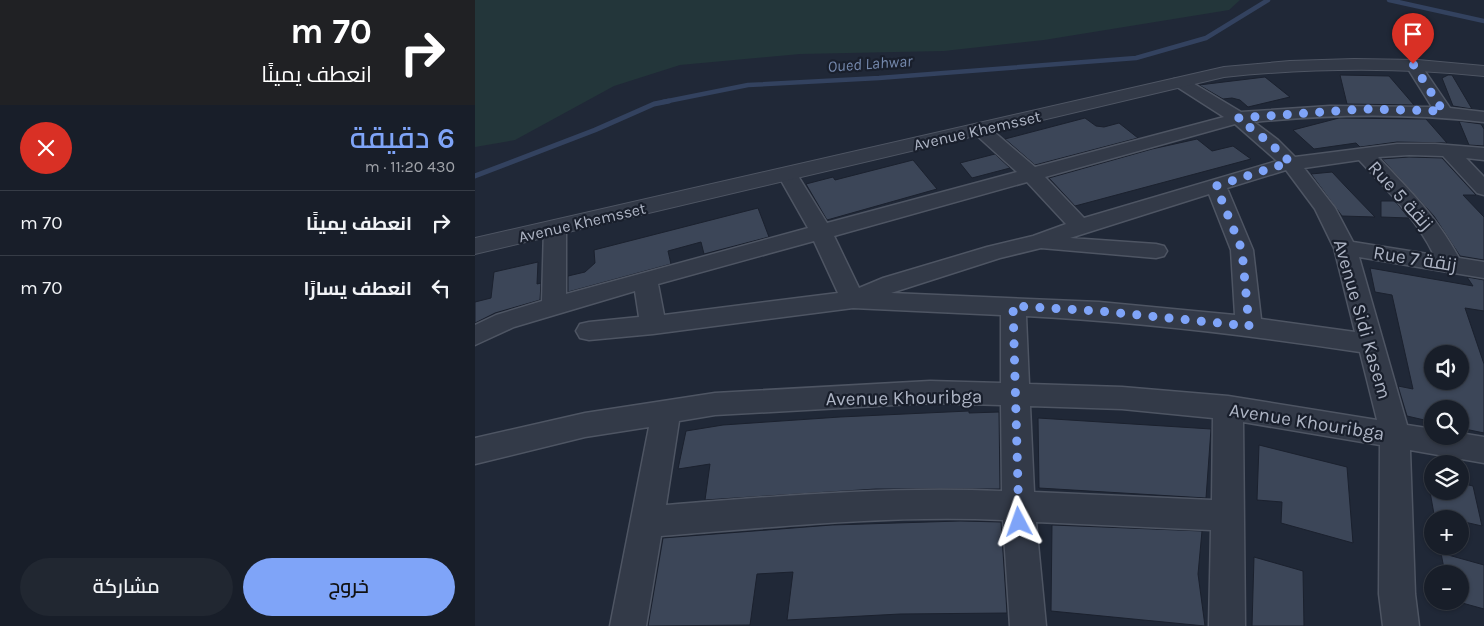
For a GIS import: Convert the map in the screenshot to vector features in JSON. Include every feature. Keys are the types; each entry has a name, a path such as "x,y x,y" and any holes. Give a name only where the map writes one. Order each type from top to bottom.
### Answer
{"street":[{"name":"Avenue Khemsset","path":"475,246 788,175 1224,72 1279,65 1352,62 1413,64 1484,71"},
{"path":"1413,64 1443,111"},
{"name":"Avenue Sidi Kasem","path":"1180,82 1238,118 1290,162 1325,208 1345,248 1395,434 1397,594 1401,626"},
{"path":"475,336 505,321 645,280 1030,173 1238,118 1364,109 1443,111 1484,117"},
{"path":"980,129 1030,173 1080,226"},
{"path":"853,300 891,284 995,252 1039,242 1080,226 1290,162 1308,163 1401,150 1449,150 1484,154"},
{"path":"1449,150 1484,189"},
{"name":"Rue 5 زنقة","path":"1364,154 1419,212 1435,234 1450,263"},
{"path":"788,175 821,232 853,300"},
{"path":"1216,186 1242,250 1249,326"},
{"path":"554,307 555,228"},
{"path":"1039,242 1156,251"},
{"name":"Rue 7 زنقة","path":"1345,248 1450,263 1483,272"},
{"path":"645,280 653,325"},
{"path":"589,331 653,325 853,300 1099,311 1249,326 1372,344"},
{"path":"1013,306 1018,505 1028,626"},
{"name":"Avenue Khouribga","path":"475,451 585,425 715,404 930,392 1122,398 1228,408 1484,450"},
{"path":"1227,626 1228,408"},
{"path":"628,626 666,411"},
{"path":"647,522 832,506 950,503 1227,516"}],"green space":[{"path":"475,0 1240,0 1229,10 1044,40 944,51 800,54 680,65 614,86 515,140 475,147"}],"building":[{"path":"1340,75 1389,76 1414,105 1347,104"},
{"path":"1452,75 1472,109 1453,106 1442,78"},
{"path":"1265,77 1290,97 1248,107 1240,100 1232,98 1223,99 1199,85"},
{"path":"1085,118 1096,126 1104,127 1119,123 1138,138 1035,165 1005,139"},
{"path":"1339,118 1426,119 1447,143 1397,142 1360,147 1356,143 1314,149 1293,130"},
{"path":"1459,121 1481,124 1484,129 1484,146 1469,145"},
{"path":"1197,139 1212,151 1233,146 1251,159 1075,206 1049,178 1152,149"},
{"path":"995,154 1010,168 972,178 960,163"},
{"path":"1409,157 1442,158 1476,195 1463,195 1484,217 1484,260 1460,256 1434,216 1382,159"},
{"path":"913,160 937,189 827,220 806,184 833,177 835,180"},
{"path":"1332,172 1375,217 1342,216 1311,174"},
{"path":"1381,201 1395,201 1409,218 1381,217"},
{"path":"758,208 769,237 704,254 701,242 668,251 671,264 568,292 568,276 585,272 595,263 594,250"},
{"path":"538,262 537,284 541,283 540,300 495,313 475,323 475,302 491,298 494,272"},
{"path":"1370,268 1473,286 1467,277 1484,280 1484,311 1465,308 1484,364 1484,433 1469,430 1469,400 1424,400 1424,420 1407,416 1398,386 1413,389 1392,295 1375,292"},
{"path":"969,411 969,413 999,412 1000,489 876,489 705,500 710,464 678,469 686,431 723,425"},
{"path":"1038,418 1211,429 1206,498 1039,488"},
{"path":"1259,445 1347,467 1353,543 1281,523 1282,502 1257,500"},
{"path":"1469,485 1473,486 1482,526 1469,523 1469,510 1433,510 1431,500 1469,500"},
{"path":"960,521 1001,522 1007,613 900,614 787,620 793,572 757,574 750,625 648,626 663,538 832,525"},
{"path":"1052,525 1202,531 1198,574 1205,626 1051,611"},
{"path":"1441,555 1448,555 1484,565 1484,609 1469,605 1469,565 1443,565"},
{"path":"1254,557 1303,571 1304,626 1252,626"}],"waterway":[{"name":"Oued Lahwar","path":"663,102 748,85 879,78 1136,58 1206,38 1268,0"},
{"name":"Oued Lahwar","path":"1389,0 1484,21"},
{"name":"Oued Lahwar","path":"475,176 595,130 654,104 669,101"}],"route":[{"path":"1019,522 1013,306 1099,311 1249,326 1242,250 1216,186 1290,162 1238,118 1364,109 1443,111 1413,64"}]}
